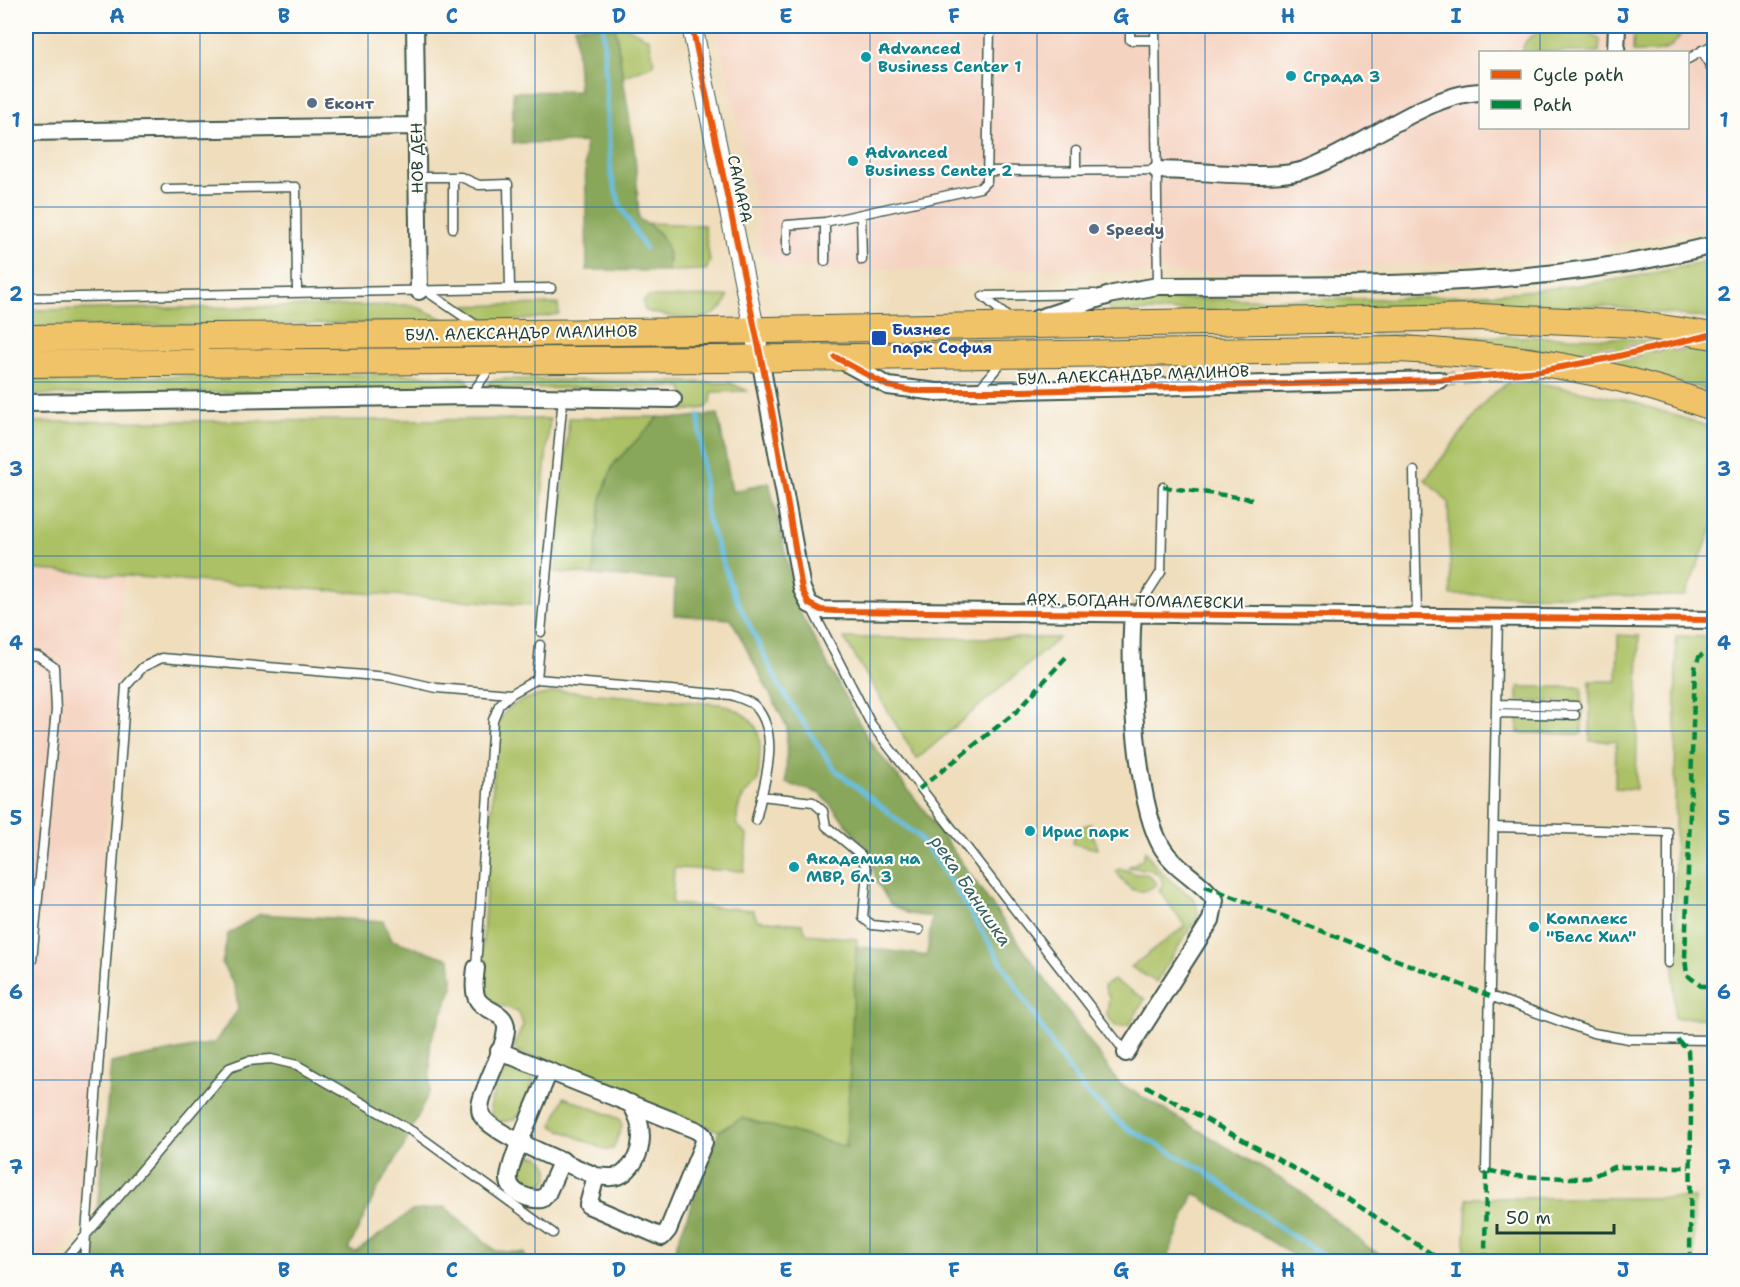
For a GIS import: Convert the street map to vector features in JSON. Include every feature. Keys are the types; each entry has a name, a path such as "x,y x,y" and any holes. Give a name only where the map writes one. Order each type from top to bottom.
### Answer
{"main road":[{"name":"БУЛ. АЛЕКСАНДЪР МАЛИНОВ","path":"26,338 499,333 1480,317 1635,324 1714,336"},
{"name":"БУЛ. АЛЕКСАНДЪР МАЛИНОВ","path":"26,364 1006,356 1398,349 1485,354 1540,361 1621,379 1714,408"}],"street":[{"name":"НОВ ДЕН","path":"415,26 422,291"},
{"name":"САМАРА","path":"692,26 760,357"},
{"path":"1616,51 1617,26"},
{"path":"1157,170 1294,172 1337,155 1453,96 1479,92"},
{"path":"26,132 416,126"},
{"name":"БУЛ. АЛЕКСАНДЪР МАЛИНОВ","path":"1017,325 1113,294 1158,286 1478,282 1571,273 1714,245"},
{"path":"760,357 802,589 809,604"},
{"name":"БУЛ. АЛЕКСАНДЪР МАЛИНОВ","path":"835,357 888,386 912,391 1007,392 1439,380"},
{"path":"26,403 471,396 673,399"},
{"name":"АРХ. БОГДАН ТОМАЛЕВСКИ","path":"809,604 821,610 835,611 1714,620"},
{"path":"1126,1053 1211,920 1215,900 1205,886 1182,869 1163,850 1152,825 1139,759 1131,642 1133,615"},
{"path":"476,968 476,997 482,1004 502,1017 507,1025 480,1101 481,1113 489,1125 596,1176 623,1174 633,1161 643,1133 639,1116 630,1103"},
{"path":"499,1051 696,1130 703,1135 704,1142 668,1230 662,1237 592,1210 587,1200 596,1176"},
{"path":"549,1071 521,1142 509,1180 512,1189 532,1200 542,1199 548,1194 562,1160"}],"lane":[{"path":"787,250 787,225 825,222 980,188 987,181 989,171 990,26"},
{"path":"1130,26 1130,40 1155,40"},
{"path":"1155,26 1158,286"},
{"path":"1689,58 1714,44"},
{"path":"1702,50 1714,74"},
{"path":"1076,152 1076,170"},
{"path":"989,171 1157,170"},
{"path":"418,177 453,177 479,184 508,184 510,289"},
{"path":"453,177 453,228"},
{"path":"166,189 296,187 297,293"},
{"path":"861,214 862,260"},
{"path":"825,222 825,261"},
{"path":"26,298 550,288"},
{"path":"422,291 464,319 499,333"},
{"path":"1017,325 983,296 1113,294"},
{"path":"977,391 991,377 1006,356"},
{"path":"471,396 497,359"},
{"path":"991,377 1007,392"},
{"path":"542,632 563,397"},
{"path":"1414,471 1417,616"},
{"path":"1133,615 1161,572 1162,487"},
{"path":"809,604 871,724 1126,1053"},
{"path":"1486,1170 1498,616"},
{"path":"537,679 540,645"},
{"path":"26,655 38,656 54,666 56,710 32,960 26,960"},
{"path":"84,1262 126,686 143,667 162,658 388,677 438,688 511,694"},
{"path":"476,968 493,720 499,705 511,694 537,679 731,695 756,706 768,729 769,754 756,820"},
{"path":"1496,709 1575,710"},
{"path":"760,796 813,802 823,811 826,826 861,855 867,871 863,918 872,926 920,930"},
{"path":"1494,827 1668,832 1668,963"},
{"path":"1490,996 1593,1033 1629,1039 1714,1040"},
{"path":"63,1262 229,1068 248,1060 271,1059 297,1065 415,1133 553,1233"}],"shaded area":[{"path":"717,26 1714,26 1714,225 1545,258 1226,274 979,268 783,270 760,252 759,221"},
{"path":"26,569 124,575 78,1228 51,1262 26,1261"}],"green space":[{"path":"575,26 615,26 635,154 639,219 654,229 663,239 668,252 668,271 587,270 585,142 513,143 513,92 579,91"},
{"path":"615,26 625,26 649,39 654,61 651,66 623,77"},
{"path":"1553,26 1581,26 1600,40 1599,51 1523,51 1525,42"},
{"path":"1634,26 1685,26 1675,42 1665,50 1633,51"},
{"path":"646,223 704,225 710,262 706,270 668,271 669,253"},
{"path":"1714,259 1714,319 1602,306 1110,312 1108,307 1155,299 1377,299 1474,295 1621,279"},
{"path":"728,296 722,307 714,314 692,319 645,311 643,302 648,297"},
{"path":"558,304 559,314 506,321 480,318 456,306"},
{"path":"412,305 450,322 26,327 26,310"},
{"path":"1372,335 1626,338 1714,349 1714,393 1629,368 1587,359 1461,341"},
{"path":"396,374 463,378 468,380 469,385 466,388 410,390 26,395 26,378"},
{"path":"1514,378 1630,401 1714,428 1714,524 1685,596 1451,595 1448,502 1425,480 1489,397"},
{"path":"507,379 730,383 748,391 712,392 711,402 706,408 682,411 683,387 490,389 487,386 490,381"},
{"path":"718,414 732,492 769,482 798,609 868,739 924,810 1119,1083 1296,1188 1369,1248 1391,1261 1302,1261 1194,1193 1166,1261 626,1261 672,1257 719,1131 742,1118 846,1147 856,946 927,956 932,917 909,914 890,904 876,880 870,852 821,794 786,783 787,727 731,619 674,615 675,580 593,575 601,499 613,465 659,417 681,418"},
{"path":"659,417 613,465 601,499 593,575 556,572 569,418"},
{"path":"550,419 531,605 26,569 26,422"},
{"path":"1618,635 1639,636 1636,789 1615,788 1616,741 1590,741 1590,681 1617,681"},
{"path":"1676,636 1714,637 1714,1018 1674,1018"},
{"path":"844,638 1059,638 917,759"},
{"path":"1518,687 1582,687 1582,734 1518,733 1518,718 1575,719 1575,702 1518,701"},
{"path":"562,691 720,704 746,716 753,723 760,742 758,781 741,800 737,818 737,825 747,835 744,871 674,868 672,904 753,910 757,920 802,924 807,934 857,939 847,1147 742,1118 719,1131 513,1049 523,1025 519,1012 487,1000 480,983 497,723 509,708 517,703"},
{"path":"1091,824 1097,849 1073,844 1078,830"},
{"path":"1145,850 1166,877 1194,898 1199,914 1156,982 1131,967 1185,926 1159,890 1163,884 1160,875 1151,870 1128,867 1143,859"},
{"path":"1120,868 1136,874 1147,874 1157,884 1144,891 1134,890 1116,871"},
{"path":"260,914 383,921 392,940 450,959 453,987 430,1042 430,1090 402,1150 378,1188 348,1250 356,1252 412,1211 445,1207 496,1251 524,1253 527,1261 74,1262 95,1234 111,1063 214,1043 238,1010 235,986 222,964 228,934"},
{"path":"1113,980 1145,999 1129,1025 1115,1026 1107,1015 1109,997 1104,986"},
{"path":"511,1064 530,1070 534,1078 527,1101 517,1118 503,1122 495,1120 491,1113 491,1104 498,1082"},
{"path":"564,1097 620,1119 622,1126 613,1149 606,1150 552,1126"},
{"path":"533,1156 544,1161 549,1172 544,1183 533,1188 522,1183 517,1172 522,1161"},
{"path":"1467,1198 1694,1198 1694,1261 1464,1261"}],"waterway":[{"name":"река Банишка","path":"603,26 611,175 620,205 645,248"},
{"name":"река Банишка","path":"699,415 706,514 733,592 781,689 834,769 918,836 952,883 1060,1057 1085,1092 1125,1127 1203,1170 1280,1228 1334,1262"}],"tunnel":[{"path":"1577,364 1699,338"},
{"path":"1439,380 1543,370"}],"marked path":[{"path":"1163,487 1253,499"},
{"path":"1714,647 1699,657 1695,668 1685,958 1687,975 1701,986 1714,986"},
{"path":"919,789 1017,711 1067,656"},
{"path":"1205,886 1490,996"},
{"path":"1678,1040 1688,1051 1691,1104 1690,1262"},
{"path":"1146,1086 1345,1197 1444,1262"},
{"path":"1485,1262 1486,1170 1514,1176 1588,1178 1614,1167 1689,1167"}],"cycle path":[{"path":"692,26 772,411 802,589 809,604 821,610 835,611 1714,620"},
{"path":"835,357 888,386 912,391 1023,391 1439,380 1540,371 1610,358 1714,334"}],"place":[{"name":"Advanced Business Center 1","path":"866,57"},
{"name":"Сграда 3","path":"1291,76"},
{"name":"Еконт","path":"312,103"},
{"name":"Advanced Business Center 2","path":"853,161"},
{"name":"Speedy","path":"1094,229"},
{"name":"Бизнес парк София","path":"879,338"},
{"name":"Ирис парк","path":"1030,831"},
{"name":"Академия на МВР, бл. 3","path":"794,867"},
{"name":"Комплекс \"Белс Хил\"","path":"1534,927"}]}
